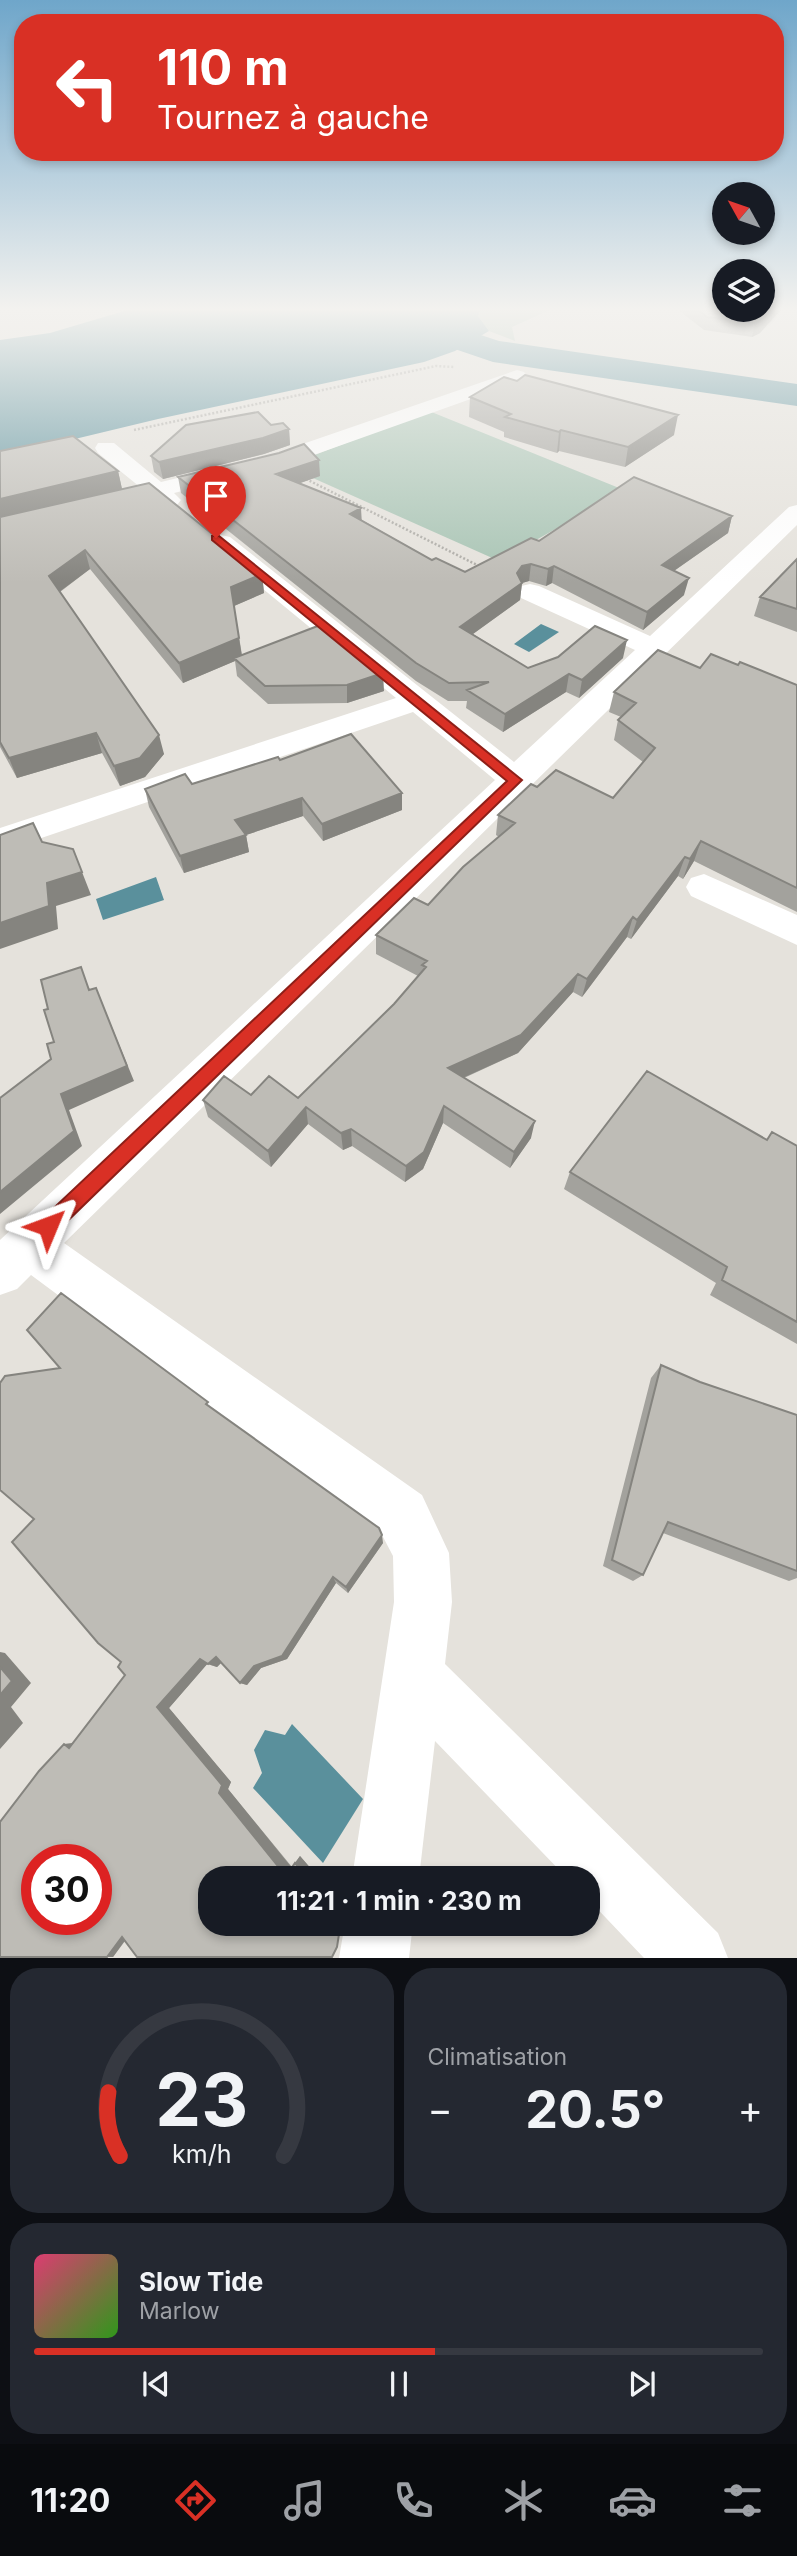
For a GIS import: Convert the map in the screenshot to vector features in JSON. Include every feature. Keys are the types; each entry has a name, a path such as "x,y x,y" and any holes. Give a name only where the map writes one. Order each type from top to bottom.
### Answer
{"street":[{"path":"0,528 272,463 448,400"},
{"path":"106,448 516,780"},
{"path":"387,1866 423,1602 421,1553 402,1514 14,1258 797,512"},
{"path":"530,592 653,648"},
{"path":"0,840 416,701"},
{"path":"704,887 797,931"},
{"path":"413,1675 693,1958"},
{"path":"374,1958 377,1936"}],"path":[{"path":"106,448 98,437 272,400"},
{"path":"272,463 530,592"}],"green space":[{"path":"429,411 624,490 499,561 286,466"}],"water":[{"path":"0,400 245,400 158,419 0,457"},
{"path":"541,624 559,632 529,652 514,644"},
{"path":"156,877 164,900 103,920 96,899"},
{"path":"292,1724 363,1799 323,1863 253,1788 262,1773 254,1750 265,1730 285,1735"}],"building":[{"path":"478,400 622,400 678,415 628,447 505,417 511,414"},
{"path":"258,412 271,425 283,423 289,429 263,438 159,462 151,456 186,425"},
{"path":"73,436 118,471 0,499 0,451"},
{"path":"304,444 319,460 276,474 361,508 350,514 432,560 436,558 465,572 531,538 539,541 634,477 732,516 662,565 689,578 647,612 554,566 548,569 531,564 522,566 517,573 522,583 460,627 528,668 558,657 595,626 627,640 582,680 569,674 505,714 467,690 489,682 449,683 416,663 178,477 279,453"},
{"path":"149,483 262,574 231,587 239,638 179,663 85,550 49,576 159,735 140,758 114,766 96,733 9,758 0,742 0,517"},
{"path":"797,559 797,609 760,597"},
{"path":"323,624 383,673 347,685 265,686 234,658"},
{"path":"658,650 700,668 711,654 738,665 740,662 797,685 797,888 701,841 690,859 685,857 637,920 633,917 587,979 578,974 521,1035 448,1068 535,1121 514,1152 444,1106 424,1152 406,1166 351,1129 341,1133 306,1107 268,1151 203,1100 224,1076 251,1095 269,1076 298,1098 394,1004 426,967 422,965 427,961 376,935 414,898 428,905 463,867 515,823 498,815 531,784 537,787 556,770 613,798 655,748 618,720 636,703 614,692"},
{"path":"351,734 402,793 322,824 302,798 235,820 246,835 180,856 145,789 185,774 192,784 278,757 280,760"},
{"path":"33,823 42,842 73,849 82,872 47,883 49,906 0,923 0,835"},
{"path":"81,967 89,990 96,988 127,1066 61,1094 74,1131 0,1192 0,1098 51,1059 47,1044 54,1042 44,1010 48,1009 41,980"},
{"path":"647,1071 767,1140 772,1132 797,1146 797,1322 722,1280 727,1267 570,1172"},
{"path":"61,1293 208,1402 206,1404 379,1528 382,1535 346,1587 333,1577 282,1656 254,1666 240,1683 216,1657 208,1664 200,1659 157,1707 222,1785 219,1793 278,1866 198,1866 198,1936 339,1936 332,1957 137,1957 122,1937 107,1957 0,1957 0,1822 39,1771 64,1744 69,1748 125,1675 118,1667 121,1662 98,1643 12,1542 34,1519 0,1490 0,1383 5,1376 60,1368 27,1330"},
{"path":"661,1365 700,1382 797,1415 797,1571 668,1522 643,1575 612,1560"},
{"path":"0,1667 12,1681 0,1695"}],"route":[{"path":"48,1226 516,780 216,538"}]}
